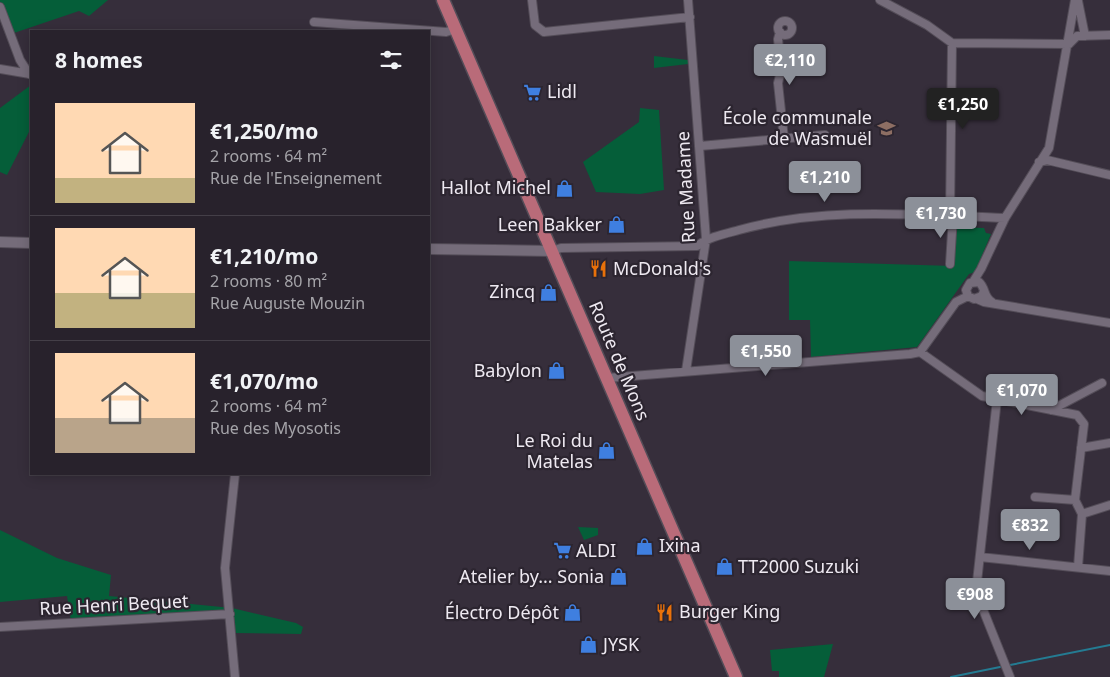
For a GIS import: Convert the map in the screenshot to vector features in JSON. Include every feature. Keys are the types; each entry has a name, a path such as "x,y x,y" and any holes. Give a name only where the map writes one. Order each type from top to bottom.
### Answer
{"main road":[{"name":"Route de Mons","path":"443,0 736,677"}],"street":[{"path":"532,0 535,25 544,32 690,17"},
{"name":"Rue Madame","path":"686,372 706,239 688,0"},
{"path":"880,0 927,25 952,43 1069,44 1077,36 1110,35"},
{"path":"1077,0 1085,36"},
{"path":"607,378 920,352 956,302 974,288 1005,218 1051,142 1077,0"},
{"path":"0,7 20,60 30,74"},
{"path":"314,22 420,30"},
{"path":"430,31 446,32 456,29"},
{"path":"780,32 778,39 781,71 778,83 784,139"},
{"path":"950,264 952,216 952,43"},
{"path":"0,69 30,74"},
{"path":"700,146 825,135"},
{"path":"1039,162 1046,160 1110,175"},
{"path":"430,249 552,251 561,248 688,247 697,246 706,239 762,224 828,214 1005,218"},
{"path":"0,242 30,243"},
{"path":"974,288 977,299 996,304 1110,323"},
{"path":"974,288 996,304"},
{"path":"920,352 982,396 1077,415 1084,424 1075,500 1082,514 1078,567"},
{"path":"1051,410 1102,383"},
{"path":"997,399 977,582 979,596 1010,677"},
{"path":"1081,448 1110,442"},
{"path":"235,677 225,568 236,475"},
{"path":"1035,497 1075,500"},
{"path":"1082,514 1110,504"},
{"path":"980,557 1110,571"},
{"name":"Rue Henri Bequet","path":"0,627 230,614"}],"green space":[{"path":"0,0 108,0 89,16 79,11 11,34 0,7"},
{"path":"654,56 688,60 688,64 654,68"},
{"path":"30,86 30,130 7,175 0,172 0,108"},
{"path":"640,108 659,110 664,190 640,194 596,192 583,162 639,122"},
{"path":"955,227 984,228 986,233 991,234 975,272 969,274 917,347 811,357 810,320 789,320 789,261 953,266"},
{"path":"578,527 598,528 598,535 584,540"},
{"path":"0,530 57,558 111,575 109,596 232,608 296,623 303,627 301,634 233,633 231,612 71,621 67,596 0,602"},
{"path":"833,644 824,677 779,677 779,671 772,671 770,650"}],"waterway":[{"path":"1010,665 1110,645"},
{"path":"951,677 1000,667"}],"place":[{"name":"Lidl","path":"533,92"},
{"name":"École communale de Wasmuël","path":"886,128"},
{"name":"Hallot Michel","path":"565,188"},
{"name":"Leen Bakker","path":"616,225"},
{"name":"McDonald's","path":"599,269"},
{"name":"Zincq","path":"549,292"},
{"name":"Babylon","path":"556,371"},
{"name":"Le Roi du Matelas","path":"607,451"},
{"name":"Ixina","path":"645,546"},
{"name":"ALDI","path":"562,551"},
{"name":"TT2000 Suzuki","path":"724,567"},
{"name":"Atelier by... Sonia","path":"618,577"},
{"name":"Burger King","path":"665,612"},
{"name":"Électro Dépôt","path":"573,613"},
{"name":"JYSK","path":"589,645"}]}
